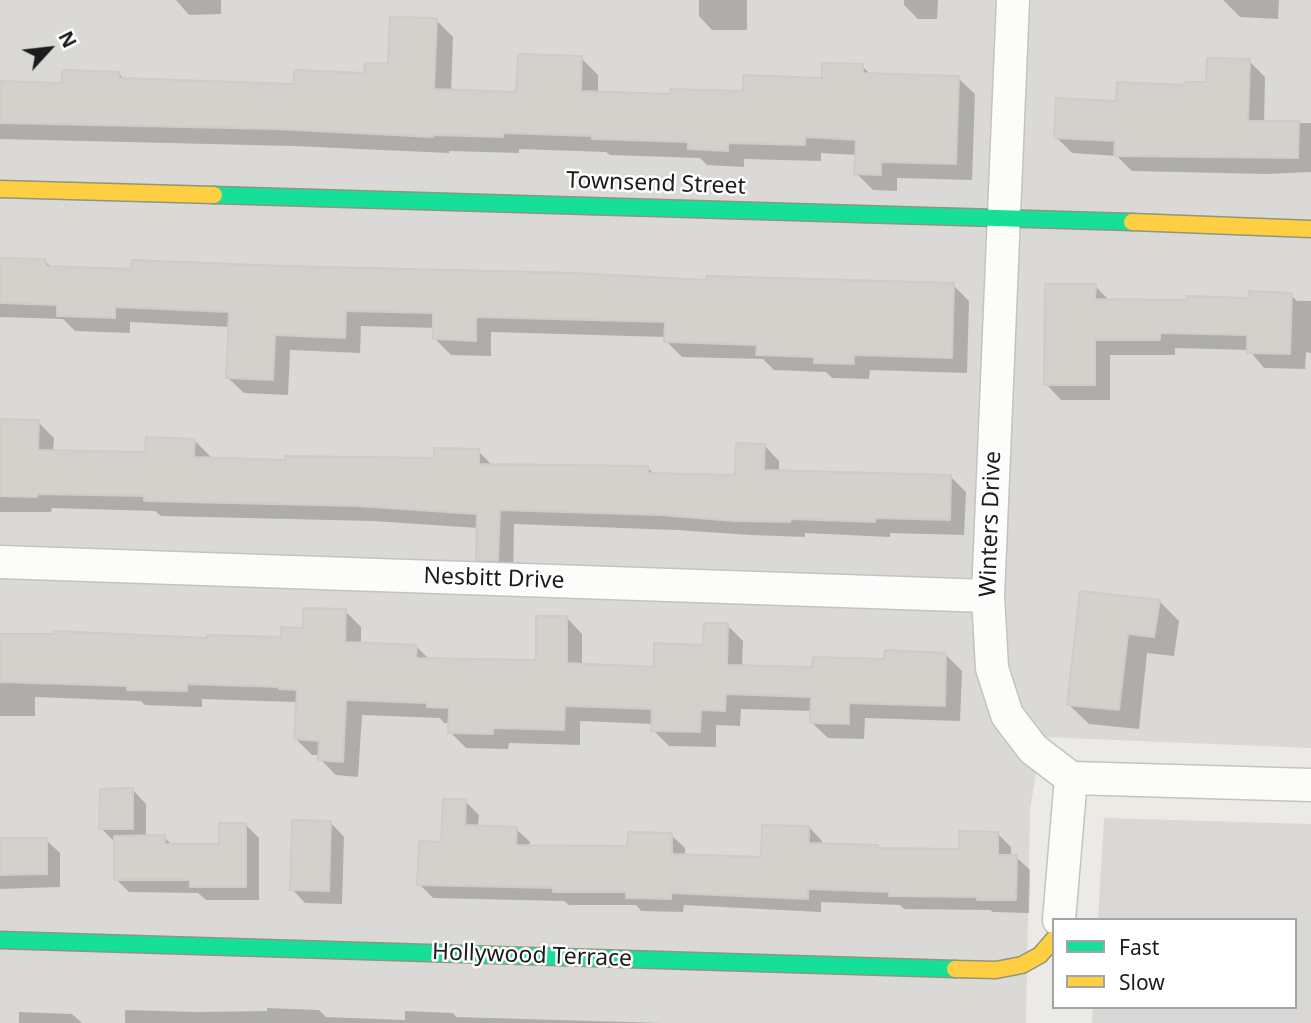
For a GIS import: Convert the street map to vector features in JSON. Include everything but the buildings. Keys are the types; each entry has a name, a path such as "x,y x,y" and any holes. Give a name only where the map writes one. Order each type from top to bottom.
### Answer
{"street":[{"name":"Winters Drive","path":"1013,0 988,596 992,668 1007,715 1033,749 1071,778"},
{"name":"Townsend Street","path":"0,189 1003,217 1311,229"},
{"name":"Nesbitt Drive","path":"0,562 988,596"},
{"path":"1059,918 1071,778 1311,785"},
{"name":"Hollywood Terrace","path":"0,940 996,970 1022,965 1040,955 1052,941"}],"shaded area":[{"path":"0,0 1311,0 1311,748 1042,737 1030,810 1026,1023 0,1023"},
{"path":"1104,818 1311,824 1311,1023 1092,1023 1093,1009 1297,1009 1297,918 1098,918"}],"traffic: fast":[{"path":"214,195 1132,222"},
{"path":"0,940 955,969"}],"traffic: slow":[{"path":"0,189 214,195"},
{"path":"1132,222 1311,229"},
{"path":"955,969 996,970 1022,965 1040,955 1052,941"}]}
